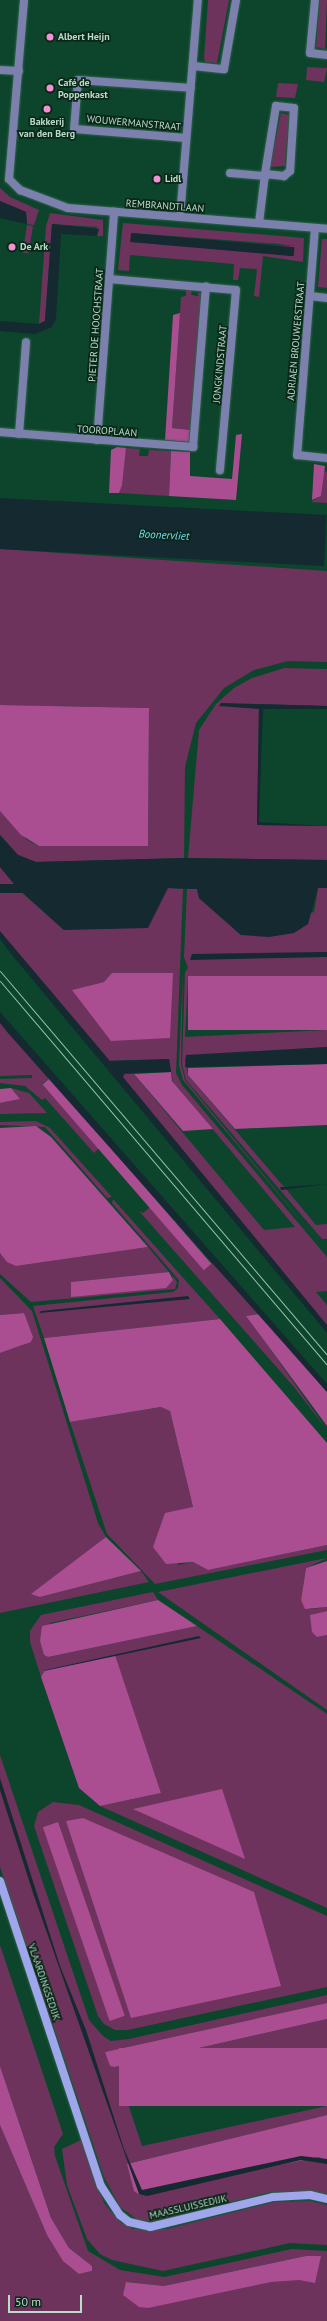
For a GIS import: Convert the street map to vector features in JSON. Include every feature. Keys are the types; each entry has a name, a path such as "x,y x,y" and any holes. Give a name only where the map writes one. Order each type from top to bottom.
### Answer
{"street":[{"path":"0,179 9,179 20,71 24,0"},
{"path":"180,216 198,0"},
{"path":"193,66 224,69 236,0"},
{"path":"315,0 310,53 327,55"},
{"path":"0,70 20,71"},
{"name":"WOUWERMANSTRAAT","path":"186,138 74,129 78,80 191,88"},
{"path":"230,173 265,175 284,176 290,171 294,108 276,106 265,175 259,223"},
{"name":"REMBRANDTLAAN","path":"9,179 20,190 68,208 327,229"},
{"name":"PIETER DE HOOCHSTRAAT","path":"97,440 114,212"},
{"name":"ADRIAEN BROUWERSTRAAT","path":"315,228 297,456 327,458"},
{"name":"JONGKINDSTRAAT","path":"109,279 236,290 220,470"},
{"name":"JONGKINDSTRAAT","path":"193,447 206,287"},
{"path":"310,296 327,298"},
{"path":"19,434 26,342"},
{"name":"TOOROPLAAN","path":"0,432 193,447"},
{"name":"VLAARDINGSEDIJK","path":"0,1881 70,2090"},
{"name":"MAASSLUISSEDIJK","path":"70,2090 101,2186 112,2206 129,2222 150,2227 289,2195 327,2199"}],"shaded area":[{"path":"208,0 229,0 217,63 205,62 204,58"},
{"path":"320,0 327,0 325,49 316,47"},
{"path":"307,67 327,68 324,82 306,80"},
{"path":"278,83 298,84 295,98 276,97"},
{"path":"281,113 289,115 285,166 270,167"},
{"path":"0,188 10,197 39,210 34,225 27,224 26,212 0,201"},
{"path":"50,213 103,220 103,236 97,236 97,227 52,224 45,321 39,324 46,226"},
{"path":"123,223 304,238 303,262 263,256 259,297 254,296 257,269 240,268 238,280 233,280 234,264 130,255 129,271 118,270","holes":["131,233 294,246 131,242"]},
{"path":"27,225 33,226 29,254 23,253"},
{"path":"322,239 327,239 327,288 318,287"},
{"path":"186,289 192,290 191,295 198,296 198,291 201,295 190,430 172,428 181,297 186,296"},
{"path":"180,313 172,428 190,430 189,442 165,440 173,315"},
{"path":"242,434 236,500 169,496 171,451 190,452 190,476 232,479 236,435"},
{"path":"117,447 126,448 122,485 119,493 109,493 111,450"},
{"path":"126,448 140,449 139,456 148,456 149,450 171,451 169,496 119,493"},
{"path":"314,464 325,466 321,496 312,500"},
{"path":"323,471 327,472 327,503 311,502 321,496"},
{"path":"0,549 327,571 327,662 288,661 254,670 224,688 196,723 185,767 184,858 36,862 18,855 0,835 0,811 27,840 39,846 148,846 149,708 0,705"},
{"path":"284,668 327,669 327,706 259,704 257,825 327,826 327,860 188,858 199,730 216,704 234,688 252,678"},
{"path":"0,705 149,708 148,846 39,846 21,835 0,811"},
{"path":"0,867 20,891 64,930 168,888 183,889 176,1073 182,1085 327,1257 327,1291 316,1292 327,1305 327,1327 116,1074 134,1074 264,1230 295,1227 173,1082 169,1059 105,1061 0,934","holes":["104,982 112,1041 73,990"]},
{"path":"318,888 327,888 327,976 188,977 185,1037 327,1030 327,1047 185,1058 188,1075 284,1187 281,1190 286,1189 316,1225 327,1224 327,1239 322,1239 186,1080 182,1064 185,972 188,968 184,957 187,889 197,889 199,898 241,935 314,912"},
{"path":"183,970 181,1064 185,1080 318,1241 183,1080 179,1065"},
{"path":"112,973 173,973 170,1038 111,1041 72,990 104,982"},
{"path":"188,976 327,976 327,1030 188,1030"},
{"path":"0,1023 50,1078 42,1084 99,1148 94,1153 45,1098 42,1100 25,1086 0,1083 0,1079 32,1078 32,1075 0,1076"},
{"path":"327,1064 327,1125 235,1129 188,1075 188,1068"},
{"path":"171,1072 172,1081 213,1129 183,1131 134,1074"},
{"path":"50,1078 211,1264 204,1270 42,1085"},
{"path":"11,1088 29,1093 47,1113 0,1114 0,1103 20,1099"},
{"path":"11,1088 20,1099 0,1103 0,1089"},
{"path":"36,1121 50,1128 112,1197 107,1198 45,1127 0,1125 0,1122"},
{"path":"36,1126 51,1137 148,1247 16,1266 7,1262 0,1253 0,1128"},
{"path":"113,1199 220,1319 44,1338 33,1306 173,1292 178,1288 179,1280 112,1203"},
{"path":"150,1207 204,1269 212,1263 259,1314 247,1316 327,1430 294,1387 139,1211 143,1213"},
{"path":"148,1247 169,1272 71,1282 71,1297 173,1280 172,1275 177,1282 175,1289 31,1302 0,1274 0,1253 16,1266"},
{"path":"169,1272 173,1280 166,1288 71,1297 71,1282"},
{"path":"0,1278 32,1311 98,1523 106,1537 40,1597 141,1571 149,1582 0,1613 0,1353 26,1344 24,1313 0,1315"},
{"path":"24,1313 33,1337 31,1342 0,1353 0,1315"},
{"path":"259,1314 327,1392 327,1426 246,1316"},
{"path":"220,1319 327,1443 327,1545 208,1570 193,1562 166,1564 153,1547 165,1513 193,1507 170,1411 161,1407 70,1422 44,1338"},
{"path":"162,1407 170,1411 193,1507 178,1565 193,1562 208,1570 327,1545 327,1550 155,1584 107,1534 70,1422"},
{"path":"106,1537 141,1571 40,1597 31,1594"},
{"path":"327,1558 306,1568 301,1600 310,1609 327,1607 327,1611 311,1615 317,1637 327,1635 327,1710 158,1592"},
{"path":"327,1561 327,1607 305,1609 301,1600 306,1568"},
{"path":"153,1592 158,1600 50,1623 44,1655 48,1657 197,1626 327,1714 327,1908 100,1806 161,1793 115,1656 45,1670 41,1677 30,1642 30,1631 41,1615"},
{"path":"158,1600 197,1626 48,1657 44,1655 40,1641 42,1626"},
{"path":"327,1611 327,1635 317,1637 312,1632 310,1615"},
{"path":"115,1655 161,1793 100,1806 79,1788 41,1677 45,1670"},
{"path":"0,1755 89,2020 103,2036 111,2041 129,2039 327,1995 327,2003 105,2052 115,2067 327,2019 327,2048 124,2092 142,2146 327,2106 327,2115 127,2164 286,2163 319,2157 327,2161 327,2194 310,2191 271,2192 151,2221 138,2220 120,2207 104,2177 0,1867"},
{"path":"222,1789 245,1859 133,1809"},
{"path":"53,1802 79,1805 327,1916 327,1987 128,2030 115,2030 104,2024 98,2016 34,1826 38,1812"},
{"path":"83,1818 254,1892 281,1986 131,2018 66,1821"},
{"path":"58,1822 125,2016 110,2021 43,1827"},
{"path":"0,1945 63,2134 54,2147 55,2156 88,2251 120,2270 164,2277 292,2249 327,2251 327,2321 0,2321 0,2125 47,2235 79,2274 92,2271 92,2266 69,2248 51,2218 0,2066","holes":["306,2256 318,2270 165,2286","127,2282 163,2286 124,2290"]},
{"path":"327,2003 327,2019 115,2067 110,2066 105,2052"},
{"path":"119,2048 327,2048 327,2106 119,2106"},
{"path":"0,2066 51,2218 69,2248 92,2266 92,2271 79,2274 63,2261 47,2235 0,2125"},
{"path":"327,2115 327,2161 319,2157 138,2194 134,2191 127,2164"},
{"path":"81,2140 104,2203 120,2222 133,2229 167,2229 274,2202 310,2201 327,2205 327,2245 290,2243 163,2271 112,2260 100,2254 87,2239 67,2185 62,2149"},
{"path":"306,2256 321,2256 315,2283 299,2280 271,2282 148,2308 139,2307 123,2295 126,2282 164,2286"}],"water":[{"path":"0,201 26,212 27,224 0,218"},
{"path":"52,224 99,229 97,236 61,234 56,319 52,327 35,334 0,331 0,321 39,324 45,321"},
{"path":"131,233 294,247 294,256 130,242"},
{"name":"Boonervliet","path":"0,498 327,515 324,566 0,549"},
{"path":"221,703 327,706 327,709 263,709 259,822 327,826 257,825 259,709 219,706"},
{"path":"0,835 18,855 36,862 184,858 327,860 327,888 318,888 308,924 294,933 269,937 241,935 199,898 197,889 168,888 148,928 64,930 23,893 0,893 0,884 14,884 0,867"},
{"path":"0,931 110,1061 169,1059 171,1072 125,1073 123,1077 327,1325 327,1333 12,955 0,939"},
{"path":"327,952 327,957 190,960 192,954"},
{"path":"0,1012 327,1384 327,1392 8,1033 0,1023"},
{"path":"327,1047 327,1064 185,1067 186,1055"},
{"path":"327,1184 281,1190 280,1187 284,1187"},
{"path":"188,1296 190,1299 39,1313 41,1311"},
{"path":"199,1636 201,1638 44,1671 45,1670"},
{"path":"0,1778 60,1966 86,2030 124,2149 142,2190 301,2156 327,2159 327,2164 301,2160 147,2196 139,2194 34,1896 0,1790"}],"tram line":[{"path":"0,971 327,1355"},
{"path":"0,981 327,1365"}],"place":[{"name":"Albert Heijn","path":"50,37"},
{"name":"Café de Poppenkast","path":"50,88"},
{"name":"Bakkerij van den Berg","path":"47,109"},
{"name":"Lidl","path":"157,179"},
{"name":"De Ark","path":"12,247"}]}
